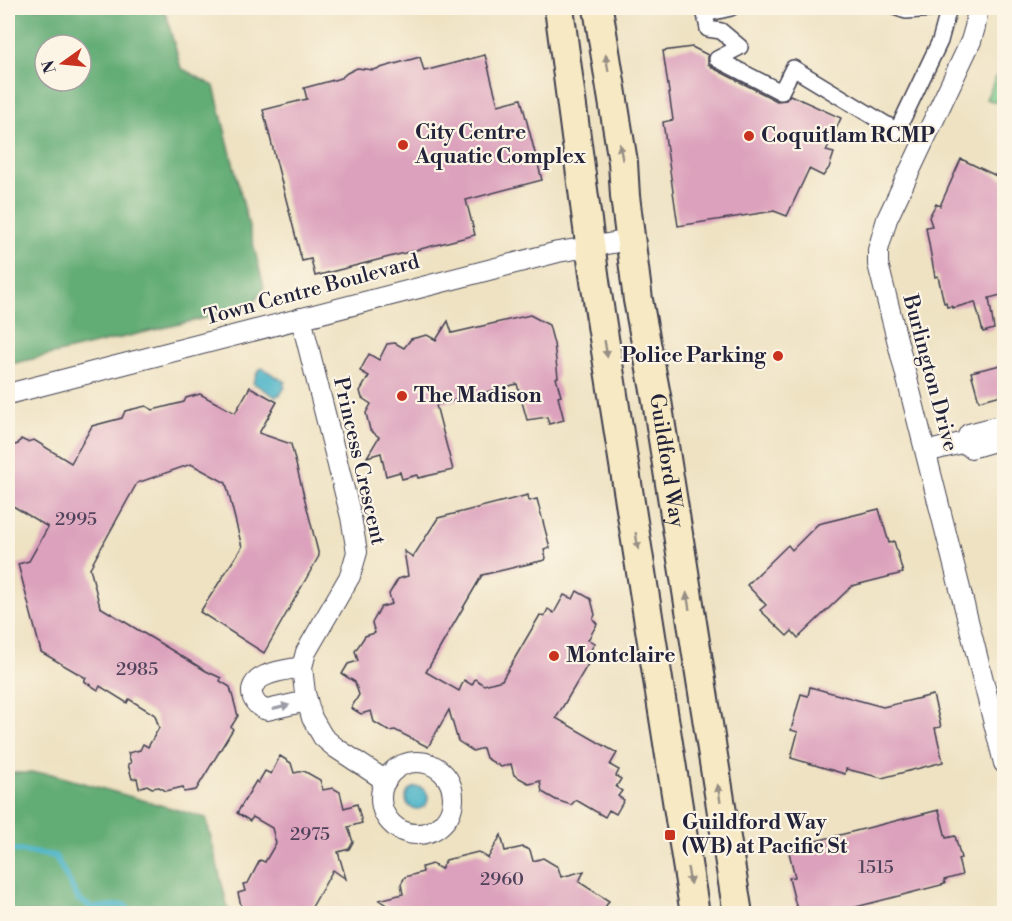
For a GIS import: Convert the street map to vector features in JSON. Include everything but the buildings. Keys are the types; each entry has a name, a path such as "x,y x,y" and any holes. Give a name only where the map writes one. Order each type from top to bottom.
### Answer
{"main road":[{"name":"Guildford Way","path":"559,8 595,281 695,914"},
{"name":"Guildford Way","path":"598,8 623,162 638,300 657,401 738,914"}],"street":[{"path":"731,8 705,14 708,29 721,31 740,47 717,59 781,92 793,68 897,131 940,41 949,8 906,11 897,8"},
{"name":"Burlington Drive","path":"978,8 971,40 886,219 878,250 880,278 1005,764"},
{"name":"Town Centre Boulevard","path":"8,394 553,253 631,240"},
{"name":"Princess Crescent","path":"301,318 357,548 353,571 307,649 302,667 307,701 316,726 326,740 386,781"},
{"path":"926,452 965,442 969,434 996,427 1004,432"},
{"path":"302,667 261,677 255,682 252,693 256,704 267,710 307,701"}],"green space":[{"path":"8,8 164,8 181,68 214,86 264,287 251,307 11,364 8,348"},
{"path":"1004,60 1004,105 986,99"},
{"path":"8,773 48,773 206,818 229,913 8,913"}],"water":[{"path":"262,368 285,382 280,395 276,397 253,383 258,371"},
{"path":"413,787 421,787 428,794 428,802 421,809 413,809 406,802 406,794"}],"waterway":[{"path":"8,849 55,856 79,900 93,908 124,905 134,914"}],"place":[{"name":"Coquitlam RCMP","path":"749,136"},
{"name":"City Centre Aquatic Complex","path":"403,145"},
{"name":"Police Parking","path":"778,356"},
{"name":"The Madison","path":"402,396"},
{"name":"Montclaire","path":"554,656"},
{"name":"Guildford Way (WB) at Pacific St","path":"670,835"}]}
